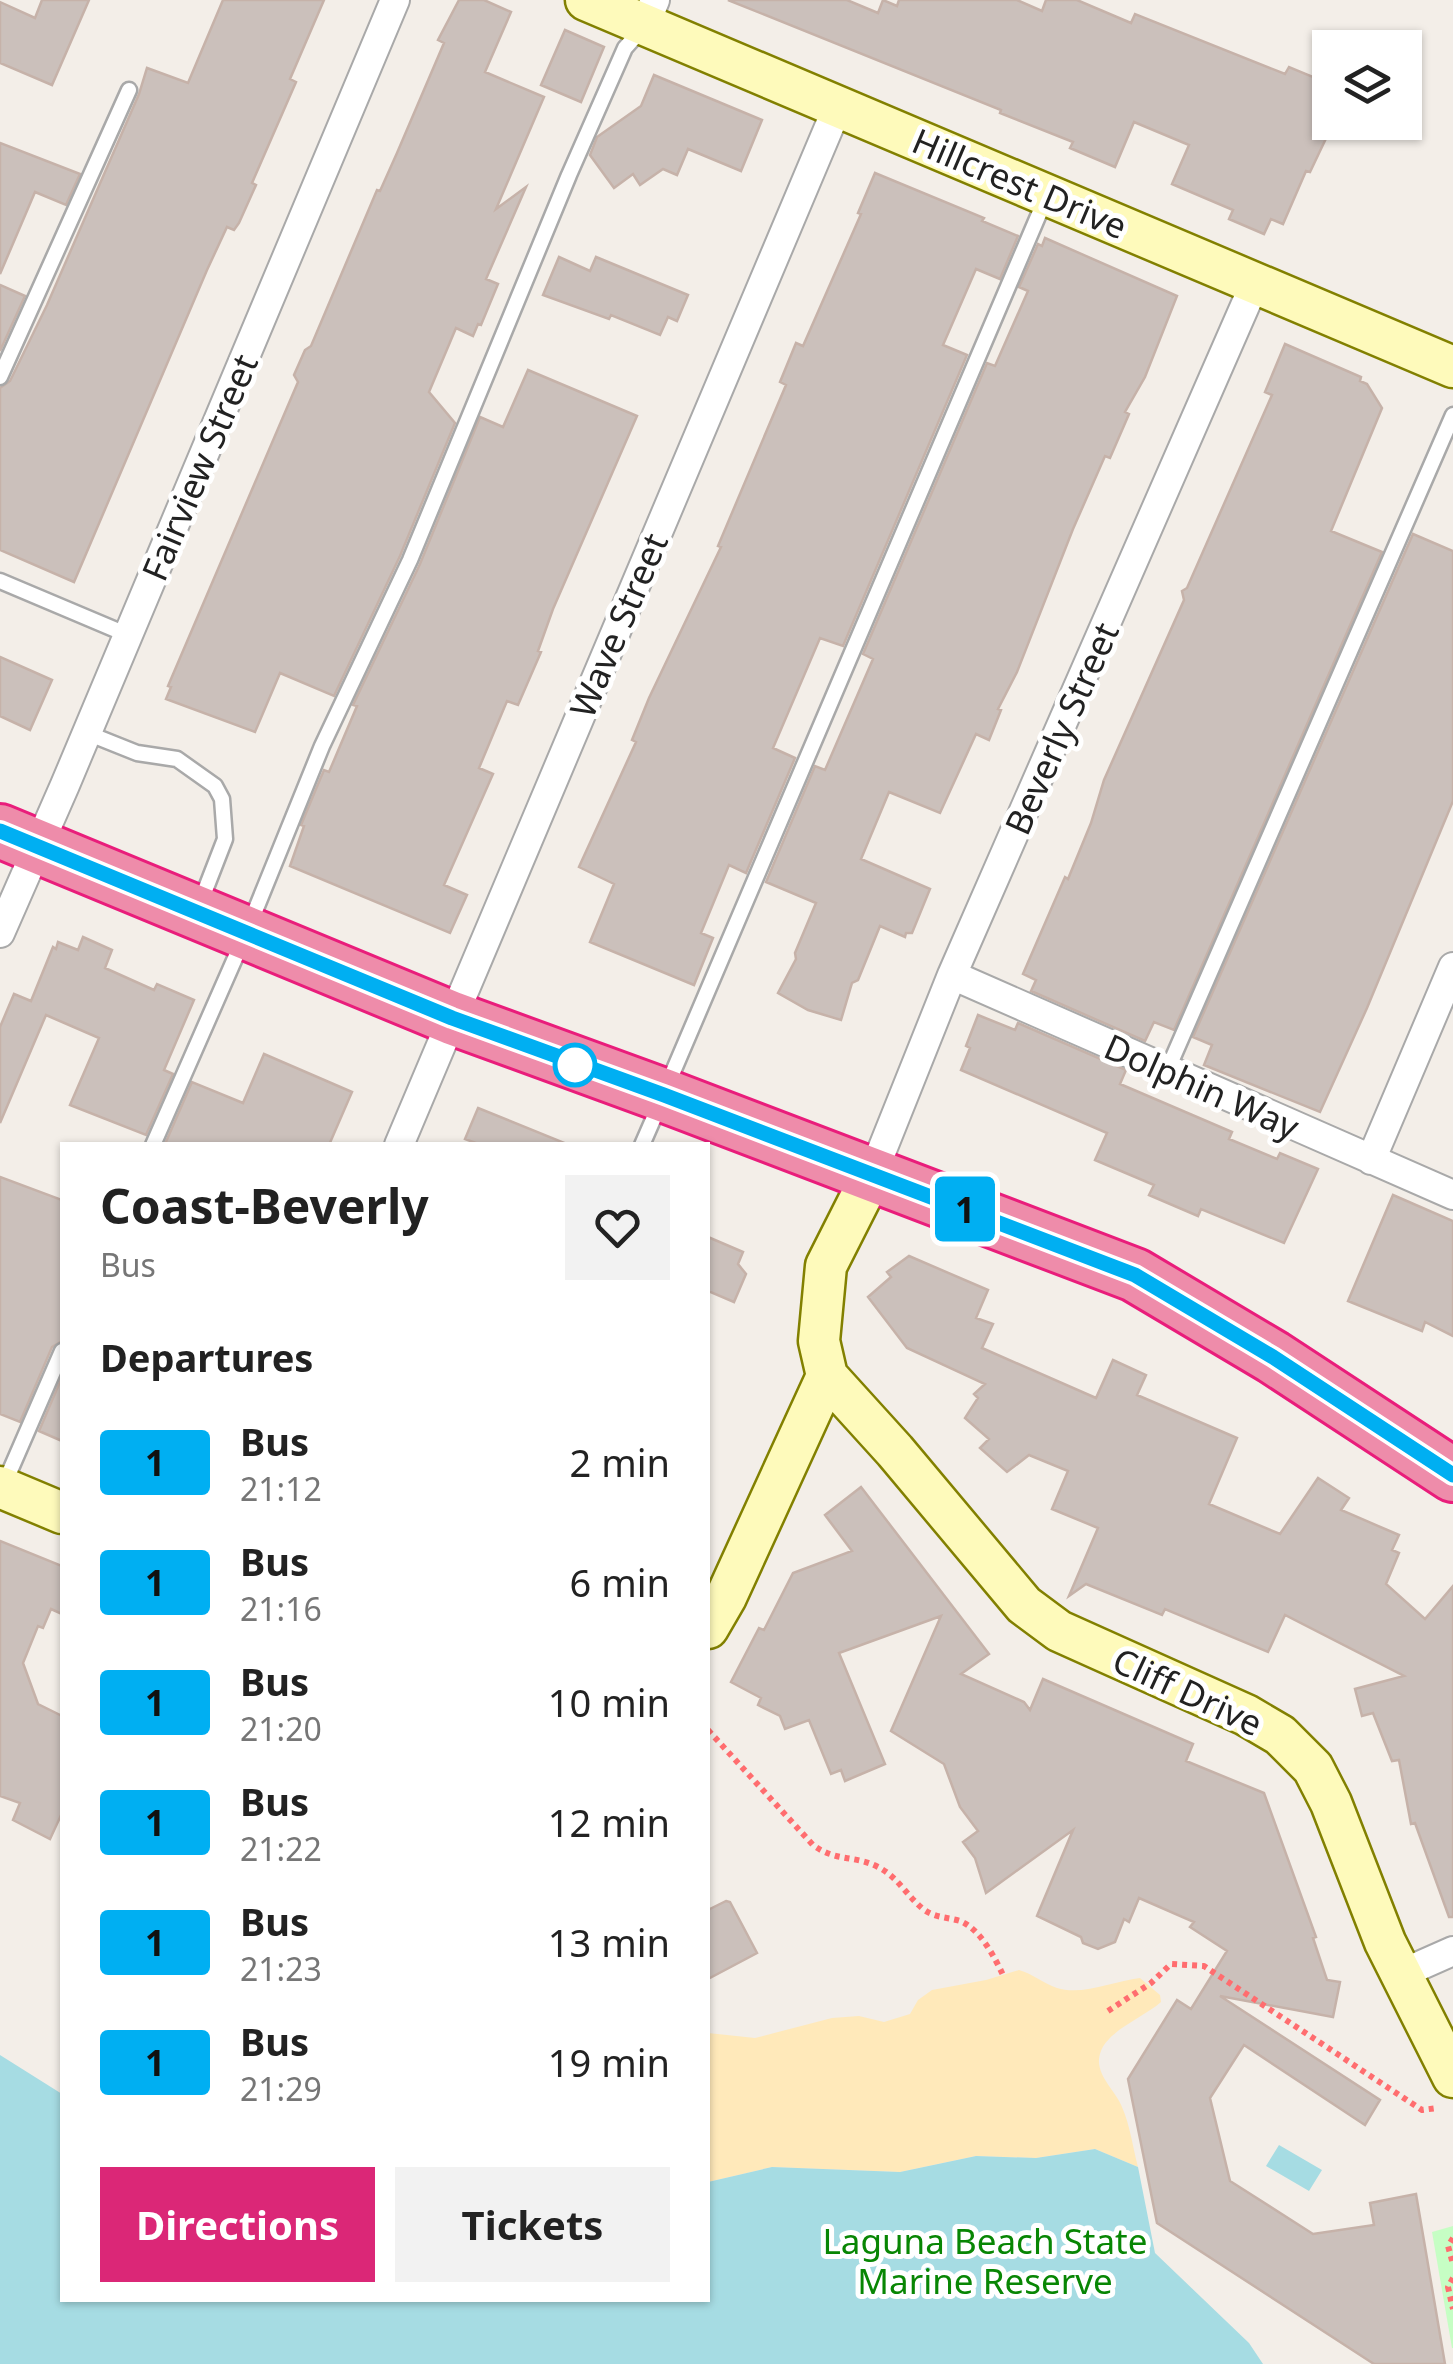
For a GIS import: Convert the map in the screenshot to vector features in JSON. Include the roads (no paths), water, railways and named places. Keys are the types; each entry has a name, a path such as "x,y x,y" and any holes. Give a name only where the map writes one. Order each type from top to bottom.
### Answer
{"highway":[{"path":"19,838 452,1018 1135,1275 1439,1460"}],"street":[{"name":"Fairview Street","path":"0,933 19,838 86,733 394,0"},
{"name":"Hillcrest Drive","path":"586,0 650,12 838,106 1453,367"},
{"name":"Wave Street","path":"400,1142 838,106"},
{"name":"Beverly Street","path":"872,1175 952,976 1255,283"},
{"path":"1371,1160 1453,967"},
{"name":"Dolphin Way","path":"952,976 1453,1195"},
{"path":"710,1625 826,1376 819,1341 826,1266 872,1175"},
{"name":"Cliff Drive","path":"826,1376 895,1451 1024,1605 1059,1631 1246,1715 1280,1735 1313,1768 1400,1974 1453,2077"},
{"path":"1,1487 60,1513"},
{"path":"1400,1974 1453,1951"}],"lane":[{"path":"154,1142 247,931 322,746 410,560 569,175 625,48 650,12"},
{"path":"0,377 129,90"},
{"path":"643,1142 1047,194"},
{"path":"1167,1072 1453,414"},
{"path":"0,581 128,635"},
{"path":"86,733 137,753 177,759 215,786 222,799 225,838 197,911"},
{"path":"1,1487 60,1355"}],"water":[{"name":"Laguna Beach State Marine Reserve","path":"0,2055 60,2093 60,2302 710,2302 710,2182 772,2167 900,2172 976,2156 1036,2158 1095,2149 1138,2167 1155,2253 1249,2343 1263,2364 0,2364"},
{"path":"1279,2145 1322,2170 1309,2191 1266,2166"}]}
